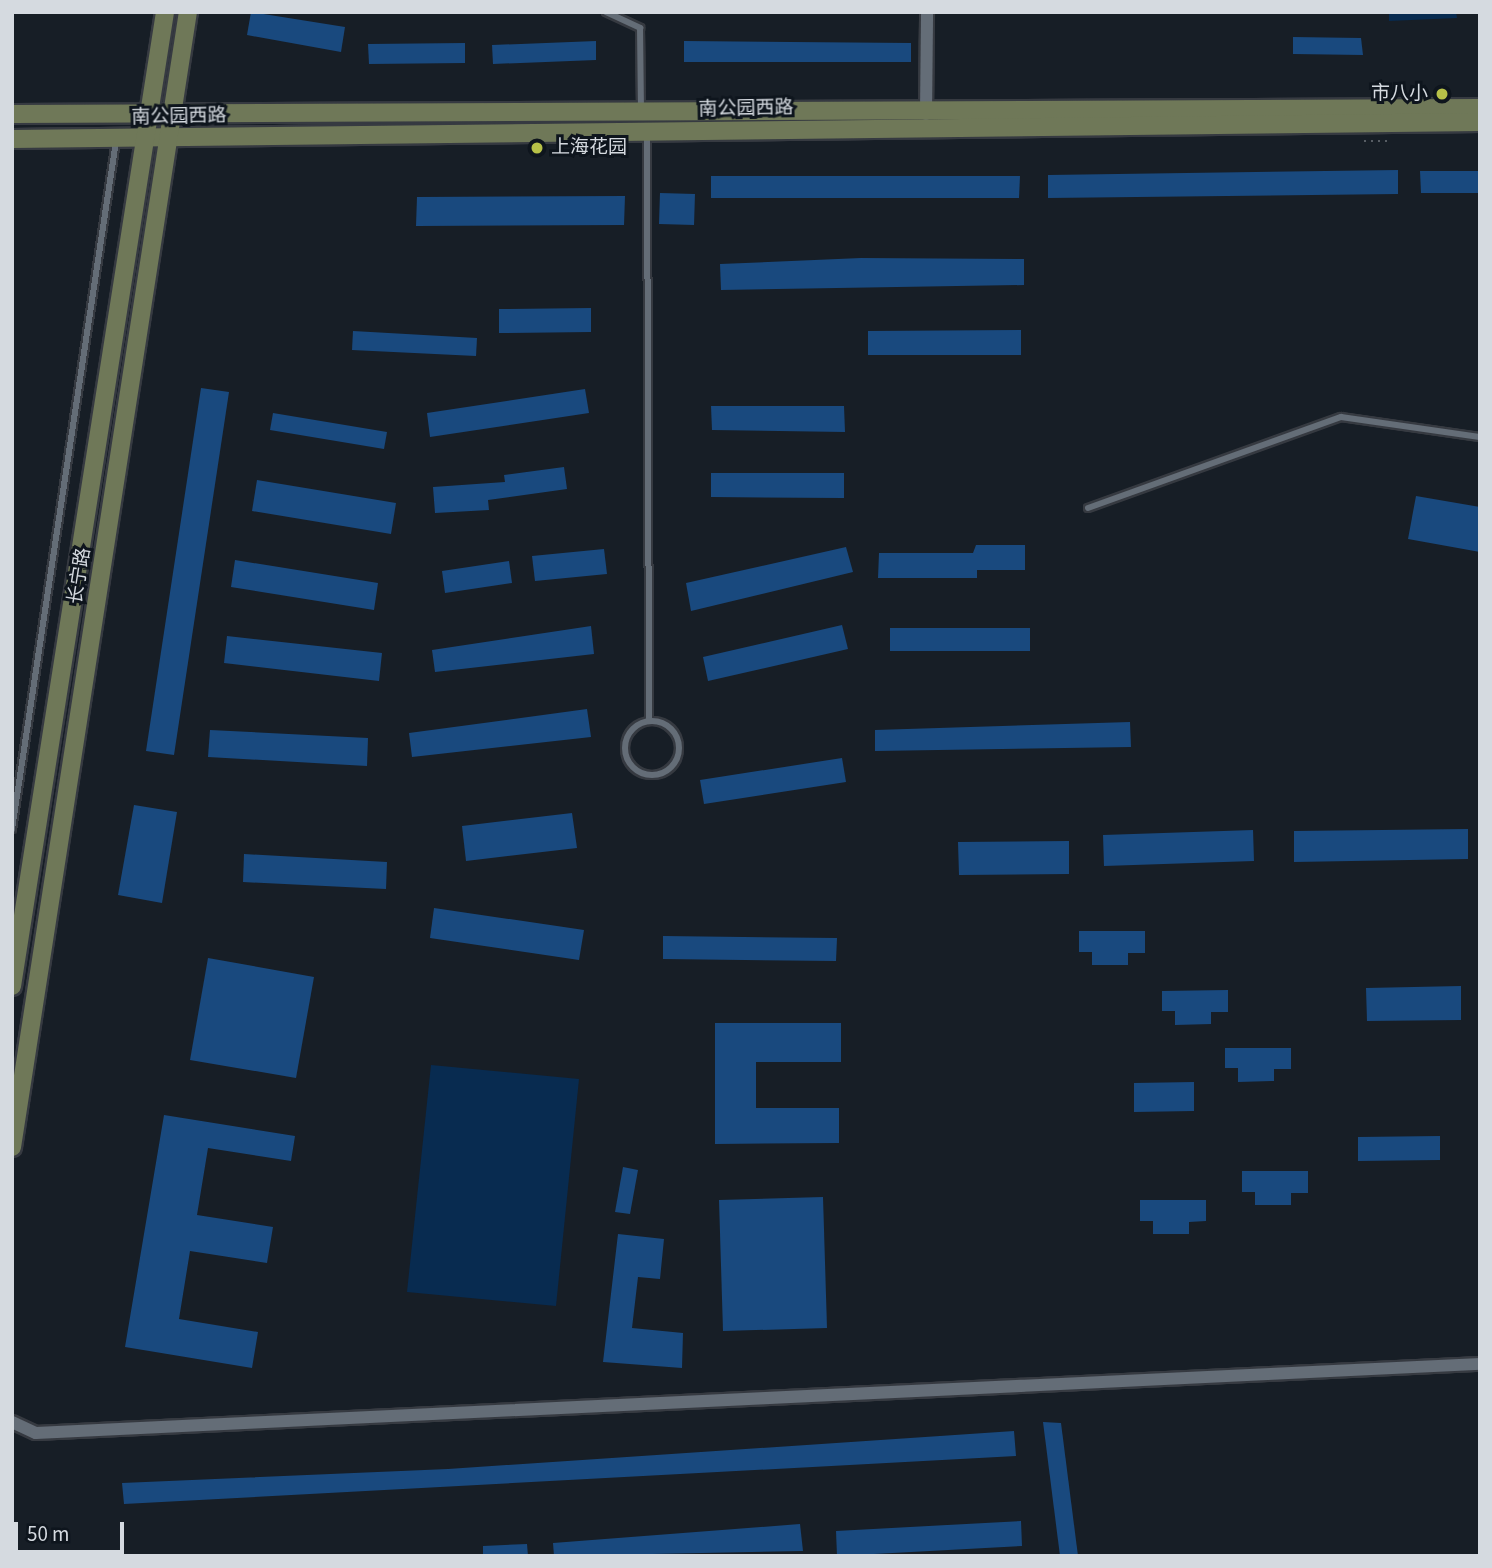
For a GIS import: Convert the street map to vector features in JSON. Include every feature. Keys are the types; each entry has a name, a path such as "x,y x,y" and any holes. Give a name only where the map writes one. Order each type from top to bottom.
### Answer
{"main road":[{"name":"长宁路","path":"12,986 165,12"},
{"name":"长宁路","path":"12,1147 188,12"},
{"name":"南公园西路","path":"12,114 640,109 926,114 1480,108"},
{"name":"南公园西路","path":"12,139 1480,122"}],"street":[{"path":"926,114 927,12"},
{"path":"12,1422 36,1433 1480,1364"}],"lane":[{"path":"606,12 640,28 640,109"},
{"path":"647,131 649,719"},
{"path":"12,829 116,139"},
{"path":"1088,508 1342,416 1480,437"},
{"path":"649,719 670,725 681,744 674,766 655,776 634,770 624,750 630,730 649,719"}],"path":[{"path":"1354,141 1388,141"}],"shaded area":[{"path":"1389,12 1456,12 1457,18 1389,21"},
{"path":"431,1065 579,1079 556,1306 407,1292"}],"building":[{"path":"251,12 345,27 341,52 247,35"},
{"path":"1293,37 1361,38 1363,55 1293,54"},
{"path":"596,41 596,60 493,64 492,45"},
{"path":"684,41 911,43 911,62 684,62"},
{"path":"465,43 465,63 369,64 368,44"},
{"path":"1398,170 1398,194 1048,198 1048,175"},
{"path":"1420,171 1480,171 1480,193 1421,193"},
{"path":"711,176 1020,176 1019,198 711,198"},
{"path":"660,193 695,194 694,225 659,224"},
{"path":"625,196 624,225 416,226 417,197"},
{"path":"861,258 1024,259 1024,285 721,290 720,264"},
{"path":"591,308 591,332 499,333 499,309"},
{"path":"1021,330 1021,355 868,355 868,331"},
{"path":"353,331 477,338 476,356 352,350"},
{"path":"201,388 229,392 174,755 146,751"},
{"path":"585,389 589,413 430,437 427,413"},
{"path":"711,406 844,406 845,432 712,430"},
{"path":"273,413 387,432 384,449 270,430"},
{"path":"564,467 567,489 488,500 489,510 435,513 433,487 505,482 504,475"},
{"path":"711,473 844,473 844,498 711,497"},
{"path":"257,480 396,503 391,534 252,511"},
{"path":"1416,496 1480,507 1480,552 1408,539"},
{"path":"976,545 1025,545 1025,570 977,570 977,578 878,578 879,553 973,553"},
{"path":"846,547 853,572 691,611 686,583"},
{"path":"604,549 607,574 535,581 532,556"},
{"path":"235,560 378,583 374,610 231,587"},
{"path":"509,561 512,583 445,593 442,571"},
{"path":"842,625 848,649 708,681 703,657"},
{"path":"591,626 594,654 435,672 432,650"},
{"path":"890,628 1030,628 1030,651 890,651"},
{"path":"227,636 382,653 379,681 224,663"},
{"path":"587,709 591,737 412,757 409,733"},
{"path":"1130,722 1131,747 875,751 875,730"},
{"path":"210,730 368,738 367,766 208,757"},
{"path":"842,758 846,782 704,804 700,780"},
{"path":"134,805 177,812 162,903 118,895"},
{"path":"572,813 577,848 466,861 462,826"},
{"path":"1468,829 1468,859 1294,862 1294,831"},
{"path":"1253,830 1254,861 1104,866 1103,835"},
{"path":"1069,841 1069,874 959,875 958,842"},
{"path":"244,854 387,862 386,889 243,882"},
{"path":"434,908 584,930 579,960 430,938"},
{"path":"1079,931 1145,931 1145,953 1128,953 1128,965 1092,965 1092,952 1079,952"},
{"path":"663,936 837,938 836,961 663,959"},
{"path":"208,958 314,977 296,1078 190,1060"},
{"path":"1461,986 1461,1020 1367,1021 1366,988"},
{"path":"1228,990 1228,1012 1211,1012 1211,1024 1175,1025 1175,1011 1162,1011 1162,991"},
{"path":"715,1023 841,1023 841,1062 756,1062 756,1108 839,1108 839,1143 715,1144"},
{"path":"1225,1048 1291,1048 1291,1069 1274,1069 1274,1081 1238,1082 1238,1068 1225,1068"},
{"path":"1194,1082 1194,1111 1134,1112 1134,1083"},
{"path":"164,1115 295,1136 291,1161 208,1148 197,1215 273,1227 267,1263 190,1251 179,1319 258,1332 252,1368 125,1347"},
{"path":"1440,1136 1440,1160 1358,1161 1358,1137"},
{"path":"623,1167 638,1170 630,1214 615,1212"},
{"path":"1242,1171 1308,1171 1308,1193 1291,1193 1291,1205 1255,1205 1255,1192 1242,1192"},
{"path":"823,1197 827,1328 723,1331 719,1200"},
{"path":"1140,1200 1206,1200 1206,1221 1189,1222 1189,1234 1153,1234 1153,1221 1140,1221"},
{"path":"618,1234 664,1239 660,1279 638,1277 632,1328 683,1333 682,1368 603,1362"},
{"path":"1043,1422 1061,1423 1078,1556 1060,1556"},
{"path":"1014,1431 1016,1456 124,1504 122,1483 448,1469"},
{"path":"1021,1521 1022,1546 837,1556 836,1531"},
{"path":"800,1524 803,1551 554,1556 553,1543"},
{"path":"527,1544 528,1556 483,1556 483,1546"}],"place":[{"name":"市八小","path":"1442,94"},
{"name":"上海花园","path":"537,148"}]}
